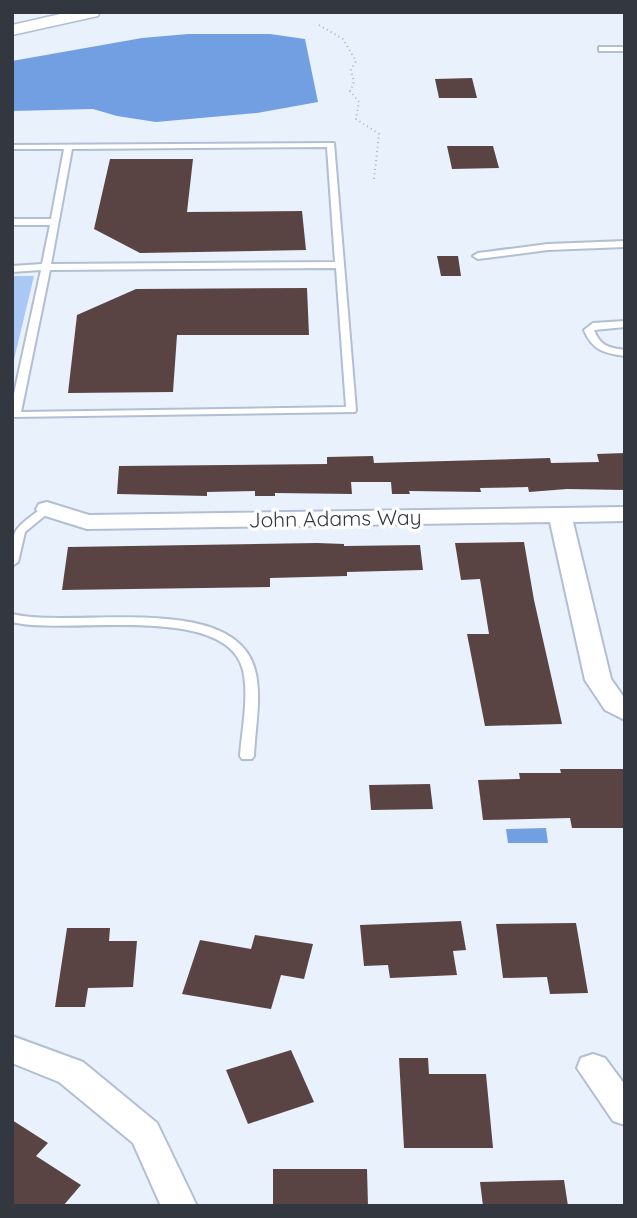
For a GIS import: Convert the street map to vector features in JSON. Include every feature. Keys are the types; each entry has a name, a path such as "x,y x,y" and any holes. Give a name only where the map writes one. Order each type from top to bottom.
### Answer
{"street":[{"path":"12,30 92,12"},
{"name":"John Adams Way","path":"47,509 87,522 625,514"},
{"path":"560,515 598,680 614,704 625,711"},
{"path":"12,1049 71,1072 145,1133 179,1206"},
{"path":"593,1068 625,1111"}],"lane":[{"path":"602,49 625,49"},
{"path":"12,147 69,146 331,145 351,410 15,415 69,146"},
{"path":"12,222 55,222"},
{"path":"478,256 548,247 625,244"},
{"path":"12,269 340,265"},
{"path":"625,324 593,326 589,330 594,345 625,353"},
{"path":"12,562 20,531 47,509"},
{"path":"12,618 27,622 174,625 211,632 228,639 240,650 250,672 247,756"}],"path":[{"path":"319,25 343,39 356,61 351,70 355,82 350,91 359,102 356,119 379,134 374,179"}],"shaded area":[{"path":"188,34 270,34 305,39 318,102 257,113 156,122 93,109 12,111 12,61 142,38"},
{"path":"12,276 34,276 12,368"},
{"path":"546,828 548,843 508,843 506,829"}],"building":[{"path":"472,78 477,98 439,98 435,79"},
{"path":"447,146 493,146 499,168 452,169"},
{"path":"110,159 193,159 187,212 302,211 306,250 140,253 94,229"},
{"path":"437,256 458,256 461,276 441,276"},
{"path":"307,288 309,335 177,335 173,392 68,393 77,315 136,289"},
{"path":"625,453 625,490 567,489 529,492 528,487 480,488 481,492 409,491 410,494 392,494 391,482 351,482 352,494 275,493 275,496 255,496 255,491 207,492 207,496 117,494 119,466 327,464 327,457 373,456 374,463 550,458 551,463 599,462 597,454"},
{"path":"524,542 562,724 485,726 467,634 489,634 480,579 461,580 455,543"},
{"path":"317,543 344,546 420,545 423,570 270,578 270,587 62,590 68,547"},
{"path":"560,769 625,769 625,828 572,828 570,818 483,820 478,780 520,779 519,773 561,773"},
{"path":"430,784 433,809 371,810 369,785"},
{"path":"461,921 466,950 453,951 457,975 390,978 388,965 364,966 360,925"},
{"path":"576,923 588,993 550,994 547,977 503,978 496,924"},
{"path":"67,928 110,928 109,941 137,941 133,987 88,988 85,1007 55,1007"},
{"path":"255,935 313,944 304,979 281,975 271,1009 182,994 200,940 251,949"},
{"path":"291,1050 314,1102 248,1124 226,1070"},
{"path":"399,1058 428,1058 429,1074 486,1074 493,1148 404,1148"},
{"path":"12,1120 48,1143 36,1156 81,1185 63,1206 12,1206"},
{"path":"273,1169 367,1169 368,1206 273,1206"},
{"path":"564,1180 568,1206 483,1206 480,1182"}]}
